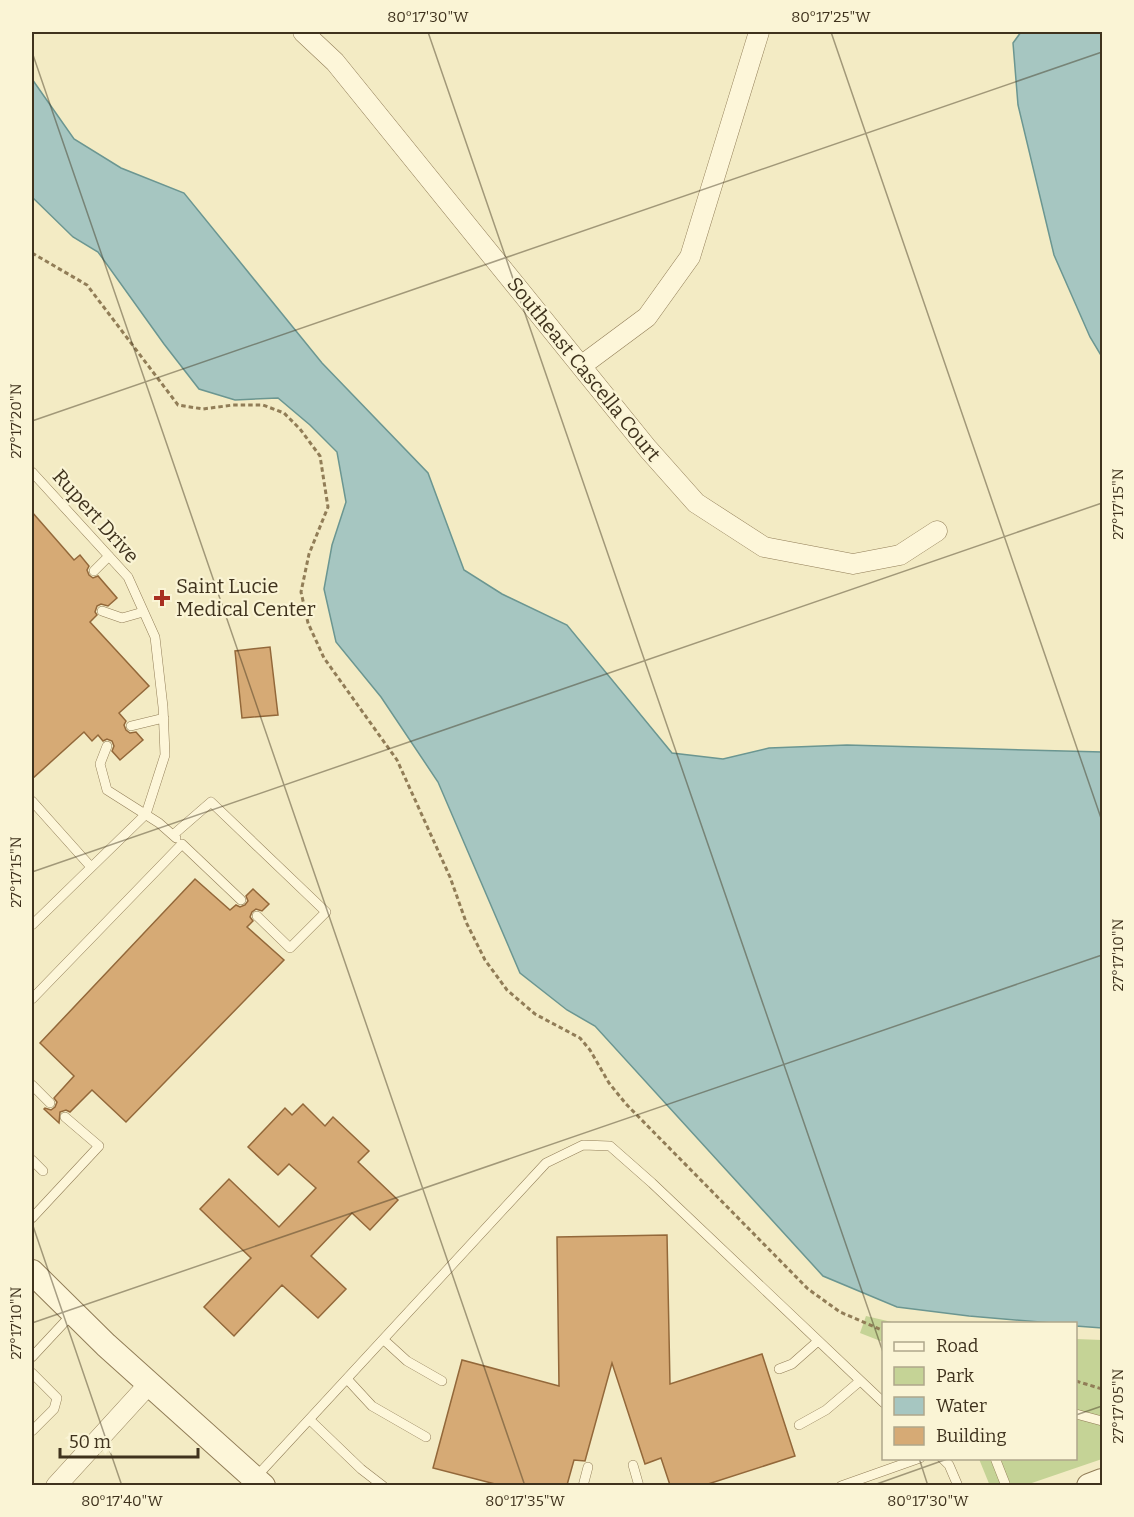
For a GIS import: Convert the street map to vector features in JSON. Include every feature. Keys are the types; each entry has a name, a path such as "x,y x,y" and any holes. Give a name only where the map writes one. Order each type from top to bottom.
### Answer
{"street":[{"name":"Southeast Cascella Court","path":"303,32 335,62 648,449 696,502 764,547 853,564 900,555 937,531"},
{"path":"582,366 647,317 690,257 759,32"},
{"path":"32,1272 149,1384 259,1482"},
{"path":"56,1485 149,1384"},
{"path":"1089,1485 1102,1481"}],"lane":[{"name":"Rupert Drive","path":"32,472 128,577 155,637 164,718 165,755 146,814 32,925"},
{"path":"94,571 109,556"},
{"path":"102,611 122,618 143,612"},
{"path":"131,726 164,718"},
{"path":"108,746 100,764 107,790 146,814 173,835 241,900"},
{"path":"32,801 91,867"},
{"path":"173,835 211,802 326,912 290,948 257,916"},
{"path":"32,999 182,844"},
{"path":"32,1086 50,1103"},
{"path":"32,1218 99,1146 65,1117"},
{"path":"259,1482 310,1420 546,1163 583,1145 610,1146 882,1401"},
{"path":"32,1160 43,1171"},
{"path":"32,1357 73,1313"},
{"path":"384,1340 407,1360 442,1381"},
{"path":"779,1369 792,1364 818,1341"},
{"path":"32,1372 57,1398 54,1409 32,1431"},
{"path":"348,1380 372,1406 426,1437"},
{"path":"799,1425 826,1410 860,1381"},
{"path":"1077,1413 1102,1421"},
{"path":"310,1420 361,1469 383,1485"},
{"path":"841,1485 914,1460"},
{"path":"944,1460 949,1465 958,1485"},
{"path":"996,1460 1006,1485"},
{"path":"633,1465 639,1485"},
{"path":"583,1485 588,1467"}],"path":[{"path":"32,253 87,285 178,405 203,409 233,405 263,405 284,413 300,429 320,456 328,507 309,554 301,592 308,623 324,658 397,760 450,877 466,922 485,960 507,990 535,1014 580,1038 590,1050 609,1083 626,1104 808,1289 840,1312 882,1330"},
{"path":"1077,1381 1102,1389"}],"green space":[{"path":"866,1316 892,1322 882,1322 882,1342 860,1333"},
{"path":"1077,1339 1102,1340 1102,1459 1026,1485 990,1486 979,1460 1077,1460"}],"water":[{"path":"1021,32 1102,32 1102,357 1090,337 1054,255 1018,105 1013,43"},
{"path":"32,79 74,139 121,168 184,193 322,363 428,473 464,570 502,594 567,625 672,753 723,759 769,748 847,745 1102,752 1102,1328 1077,1326 1077,1322 1040,1322 897,1307 823,1276 595,1026 567,1010 520,973 438,782 381,697 336,642 324,589 332,545 346,502 337,452 278,398 235,400 199,389 98,252 73,237 32,197"}],"building":[{"path":"32,512 74,560 80,555 89,566 87,570 89,575 93,578 98,576 117,598 108,606 101,604 97,606 95,612 97,615 90,622 149,686 119,713 126,721 124,725 126,730 130,733 136,732 143,740 120,760 112,751 114,746 112,741 107,739 103,741 98,735 92,741 84,732 32,779"},
{"path":"270,647 278,715 242,718 235,651"},
{"path":"195,879 230,910 236,905 240,907 245,905 248,901 246,896 253,889 269,904 262,911 256,909 252,912 250,917 253,921 247,927 284,960 126,1122 92,1090 70,1112 66,1110 60,1112 59,1123 44,1109 51,1110 55,1107 57,1102 54,1098 74,1076 40,1043"},
{"path":"303,1104 325,1126 333,1117 369,1151 358,1162 398,1200 370,1230 352,1213 311,1256 346,1289 318,1318 282,1285 234,1336 204,1307 251,1258 200,1209 229,1179 279,1227 316,1188 289,1164 278,1175 248,1147 285,1108 292,1115"},
{"path":"667,1235 670,1384 762,1354 795,1456 705,1485 670,1485 661,1458 645,1464 612,1363 585,1461 574,1460 567,1485 499,1485 433,1468 462,1360 559,1386 557,1237"}],"place":[{"name":"Saint Lucie Medical Center","path":"162,598"}]}
